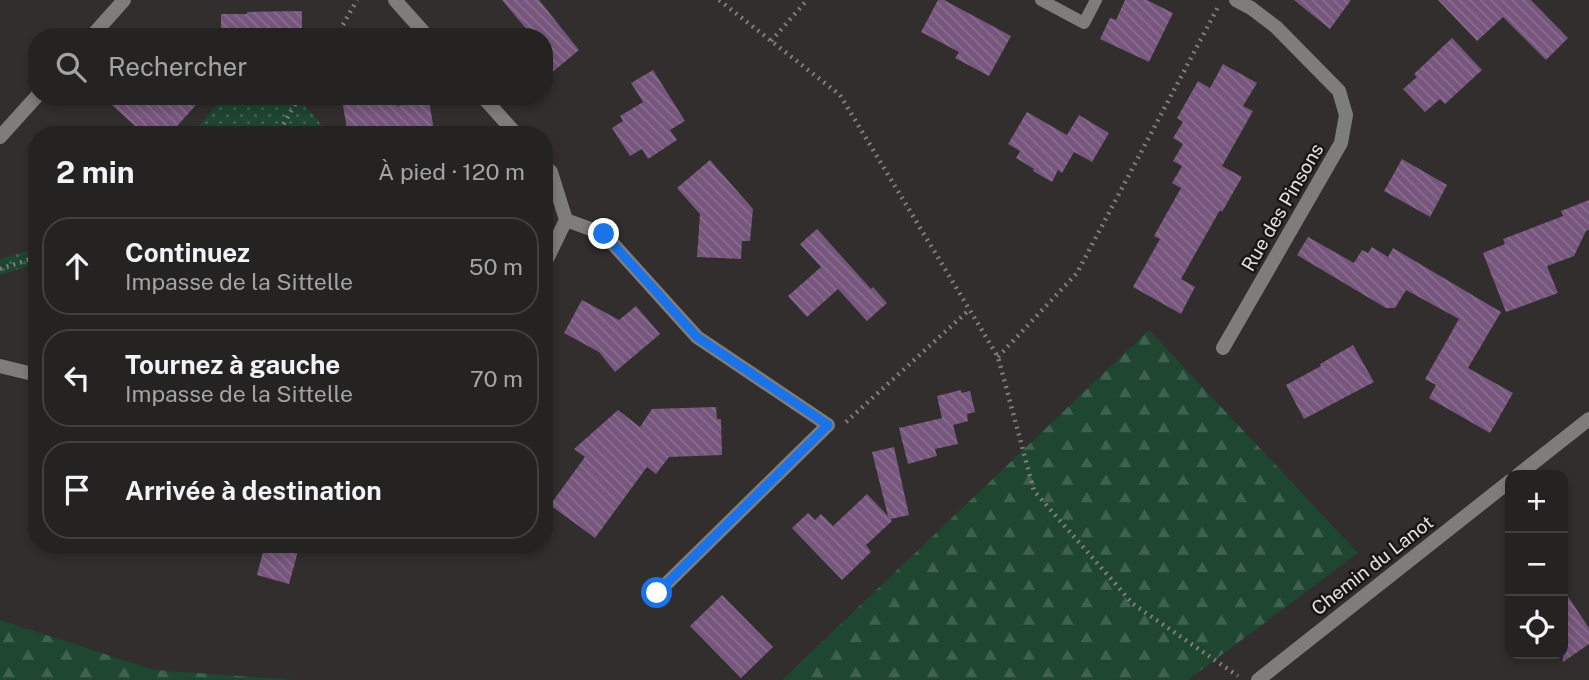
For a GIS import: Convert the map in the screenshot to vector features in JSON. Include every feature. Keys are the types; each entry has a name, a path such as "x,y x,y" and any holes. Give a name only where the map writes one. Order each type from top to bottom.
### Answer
{"street":[{"path":"99,28 124,0"},
{"path":"395,0 420,28"},
{"name":"Rue des Pinsons","path":"1223,348 1341,143 1346,115 1339,91 1253,4 1236,0"},
{"path":"0,137 29,105"},
{"path":"490,105 509,126"},
{"path":"553,178 566,220 553,247"},
{"path":"566,220 604,234 697,337 828,425 657,593"},
{"path":"1,365 28,372"},
{"path":"1524,470 1589,419"},
{"name":"Chemin du Lanot","path":"1258,680 1505,485"}],"lane":[{"path":"1041,0 1084,23 1096,0"}],"path":[{"path":"341,28 357,0"},
{"path":"719,0 840,95 998,357 1034,491 1133,604 1244,680"},
{"path":"771,41 807,0"},
{"path":"998,357 1077,273 1221,0"},
{"path":"282,126 295,105"},
{"path":"0,269 28,260"},
{"path":"828,425 848,421 969,310"}],"green space":[{"path":"216,105 305,105 322,126 199,126"},
{"path":"28,251 28,266 0,275 0,259"},
{"path":"1149,330 1358,553 1188,680 782,680"},
{"path":"0,620 154,670 295,680 0,680"}],"building":[{"path":"502,0 539,0 579,50 553,72 553,28 525,28"},
{"path":"938,0 944,0 1011,36 989,76 955,58 959,52 921,32"},
{"path":"1125,0 1147,0 1173,13 1149,62 1100,39 1110,18 1116,20"},
{"path":"1294,0 1351,0 1330,29"},
{"path":"1438,0 1531,0 1568,38 1546,60 1503,17 1477,41"},
{"path":"302,11 302,28 221,28 221,14"},
{"path":"1452,38 1482,70 1445,104 1440,99 1425,112 1403,89 1417,77 1414,74"},
{"path":"1223,64 1257,83 1243,106 1253,111 1222,166 1242,177 1181,279 1195,287 1181,314 1133,287 1160,239 1154,236 1181,188 1172,183 1182,166 1173,161 1183,144 1173,138 1183,122 1177,118 1198,81 1210,88"},
{"path":"653,70 685,121 670,130 677,140 648,159 642,149 630,156 612,128 623,121 620,116 643,102 631,83"},
{"path":"112,105 196,105 177,126 135,126"},
{"path":"343,105 430,105 433,126 346,126"},
{"path":"1027,112 1067,135 1079,115 1109,133 1092,162 1074,152 1062,173 1058,170 1052,182 1016,158 1020,151 1008,144"},
{"path":"1402,159 1447,185 1430,217 1384,191"},
{"path":"710,160 753,209 750,241 742,241 741,259 697,257 700,214 677,188"},
{"path":"1589,200 1589,230 1574,256 1547,266 1558,293 1506,312 1483,253 1505,244 1503,239 1563,216 1561,211"},
{"path":"817,229 887,303 867,321 838,289 807,317 788,296 821,267 800,244"},
{"path":"1308,237 1354,263 1362,250 1368,253 1372,247 1388,257 1393,248 1501,312 1468,368 1513,393 1490,433 1429,398 1436,385 1425,379 1459,319 1406,290 1395,308 1386,308 1297,255"},
{"path":"582,300 619,320 636,306 660,334 615,372 599,352 564,333"},
{"path":"1353,345 1374,382 1304,419 1286,385"},
{"path":"961,390 961,393 970,391 975,412 967,414 968,421 953,425 958,444 935,449 937,456 908,464 899,428 942,418 937,396"},
{"path":"716,407 717,419 721,419 722,455 669,457 656,474 647,467 595,538 553,507 553,501 585,457 574,449 618,410 640,427 652,409"},
{"path":"894,447 909,515 891,519 892,521 866,545 871,552 842,580 792,528 808,513 815,520 821,514 833,526 867,494 888,516 872,452"},
{"path":"263,553 298,553 289,584 257,575"},
{"path":"722,595 773,647 741,678 690,626"},
{"path":"1568,596 1589,628 1589,644 1568,659"}],"route":[{"path":"604,234 697,337 828,425 657,593"}]}
